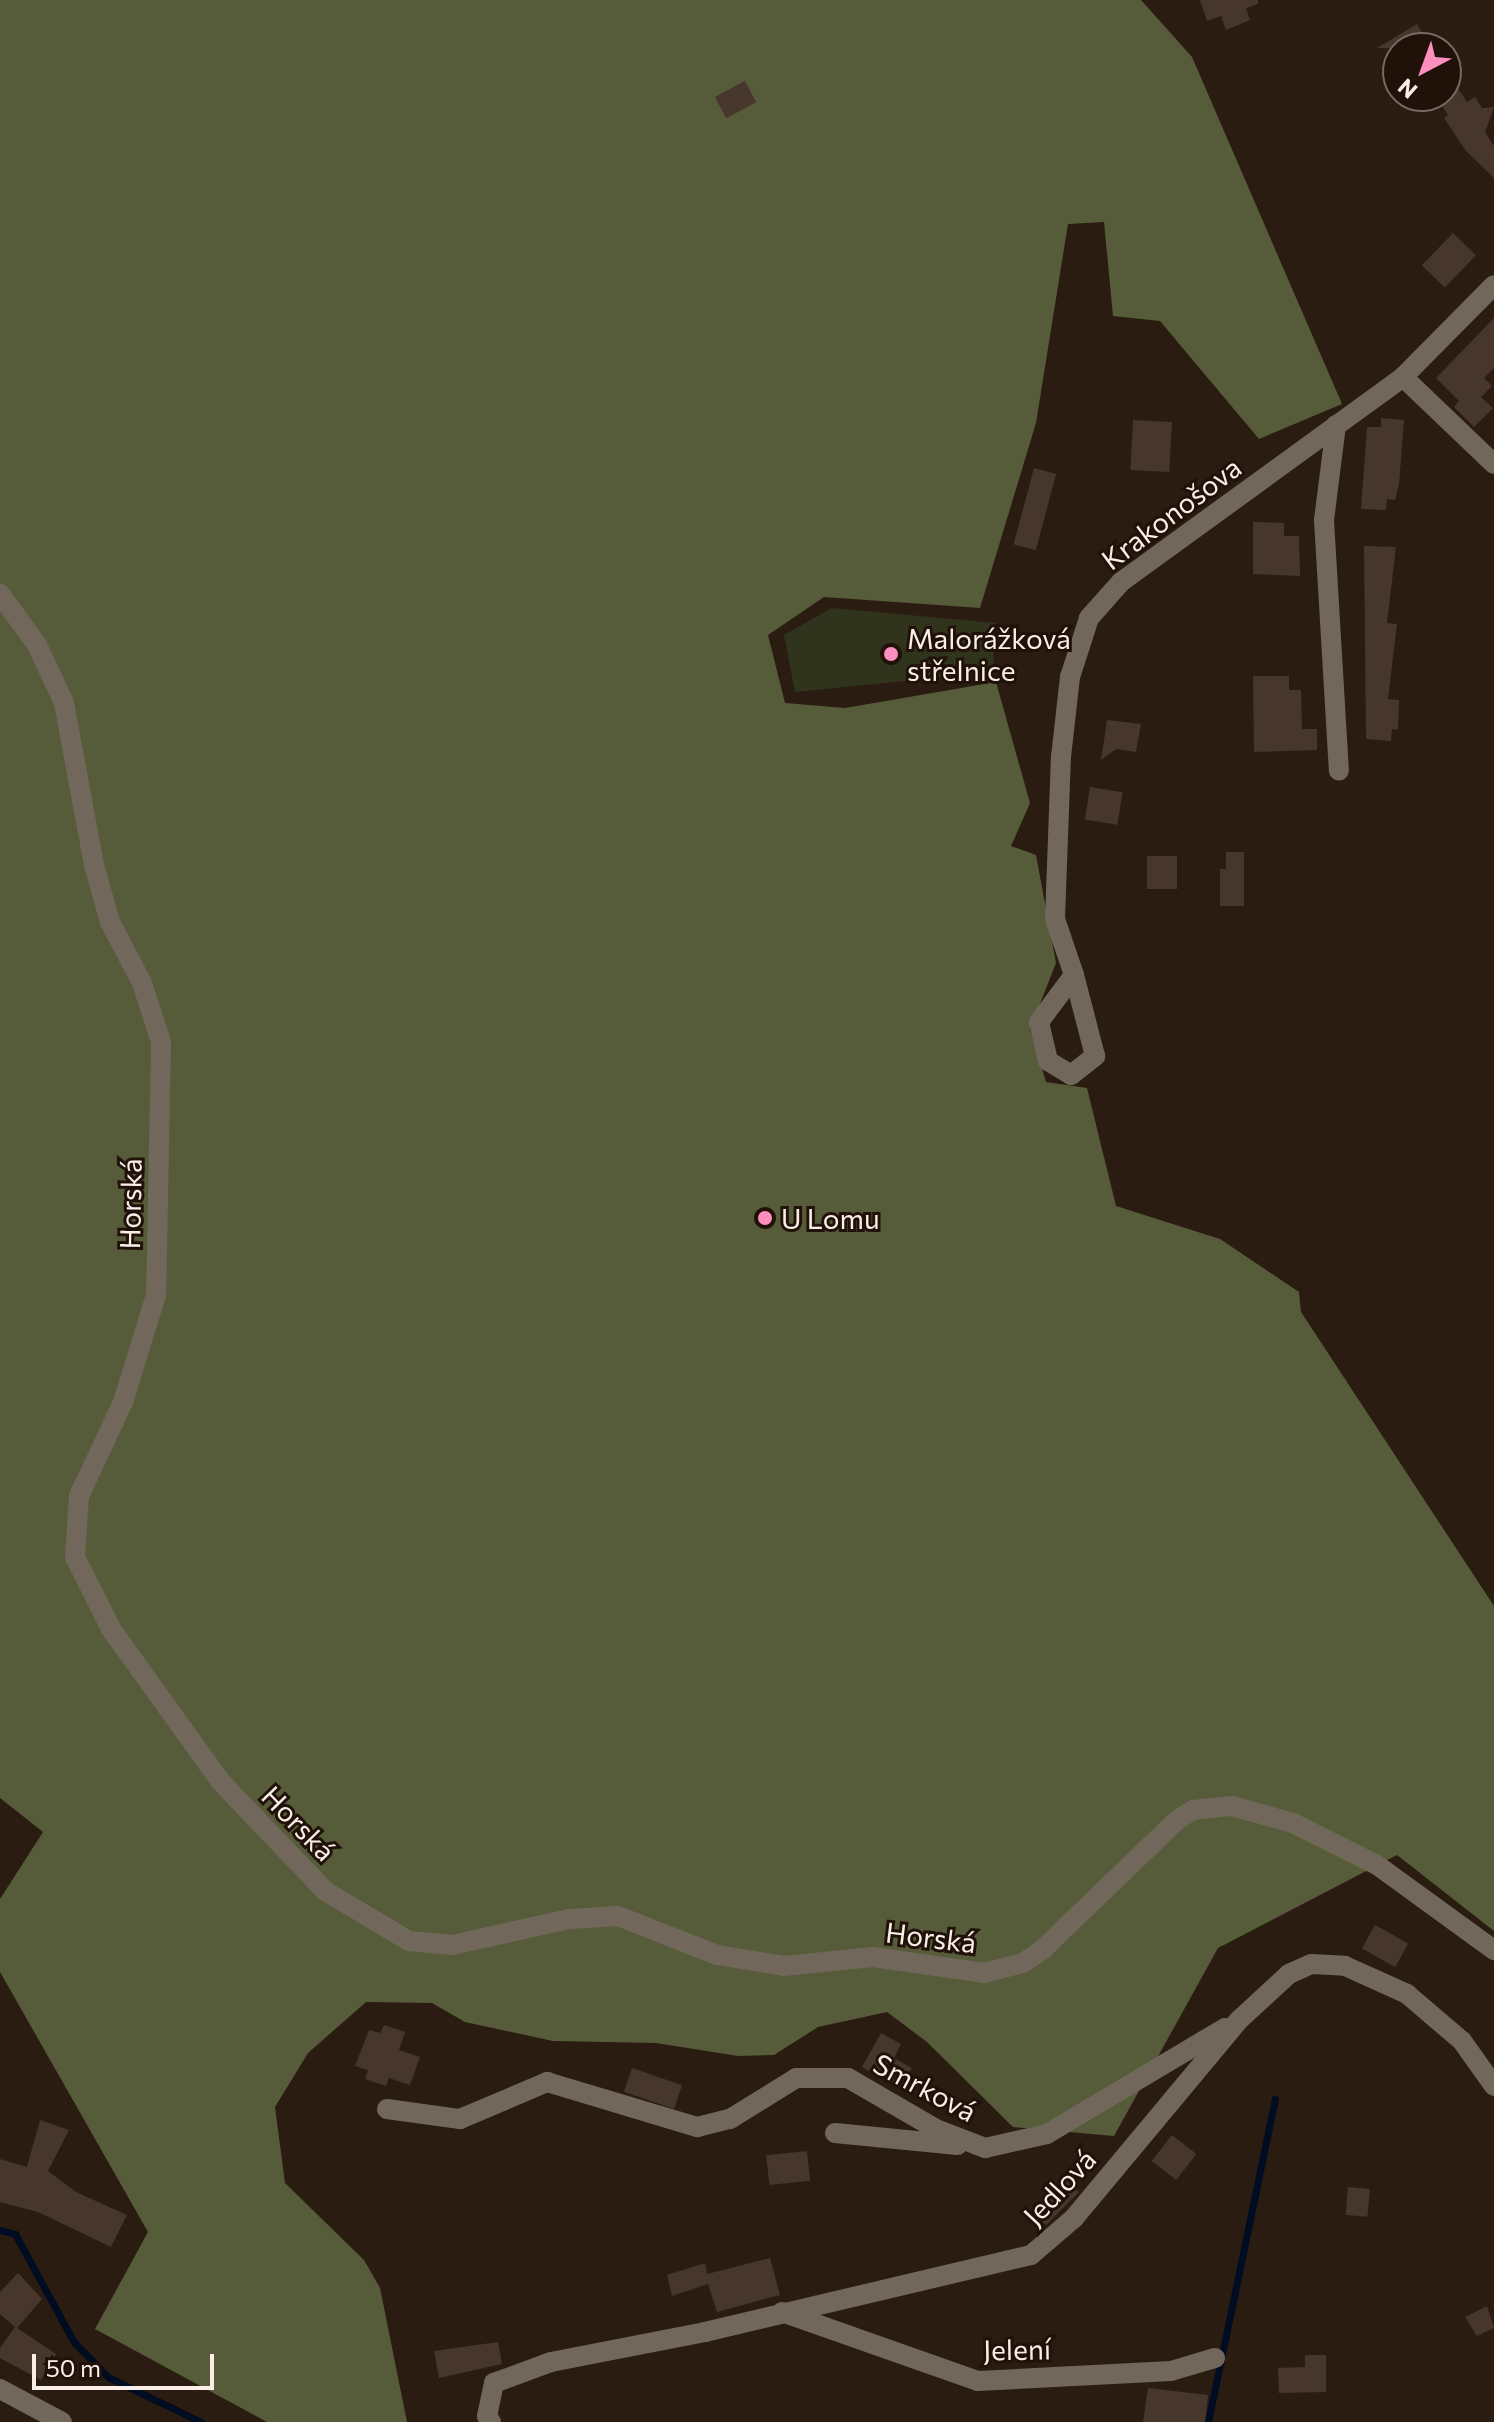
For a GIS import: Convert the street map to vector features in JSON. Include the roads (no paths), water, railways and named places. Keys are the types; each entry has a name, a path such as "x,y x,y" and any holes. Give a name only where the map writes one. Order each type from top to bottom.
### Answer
{"street":[{"name":"Krakonošova","path":"1074,975 1055,919 1061,757 1070,677 1089,618 1121,582 1403,377 1494,285"},
{"path":"1403,377 1494,464"},
{"path":"1336,425 1324,520 1339,771"},
{"name":"Horská","path":"0,594 37,645 64,703 110,922 142,983 161,1042 156,1295 123,1402 79,1496 75,1557 111,1629 221,1782 325,1891 409,1941 452,1945 569,1919 618,1916 717,1955 784,1966 873,1957 984,1973 1023,1963 1042,1950 1177,1820 1193,1810 1232,1806 1293,1823 1377,1865 1494,1950"},
{"name":"Jedlová","path":"491,2422 487,2416 494,2383 551,2362 1001,2263 1040,2249 1074,2218 1239,2020 1289,1974 1311,1964 1345,1966 1407,1994 1462,2041 1494,2086"},
{"name":"Smrková","path":"387,2109 460,2119 547,2082 697,2127 730,2119 796,2078 848,2078 925,2124 985,2148 1047,2134 1239,2020"},
{"path":"835,2133 985,2148"},
{"name":"Jelení","path":"782,2312 978,2381 1171,2371 1215,2358"},
{"path":"0,2389 62,2422"}],"waterway":[{"path":"1208,2422 1275,2099"},
{"path":"0,2230 15,2234 74,2342 108,2377 201,2422"}],"place":[{"name":"Malorážková střelnice","path":"891,654"},
{"name":"U Lomu","path":"765,1218"}]}
